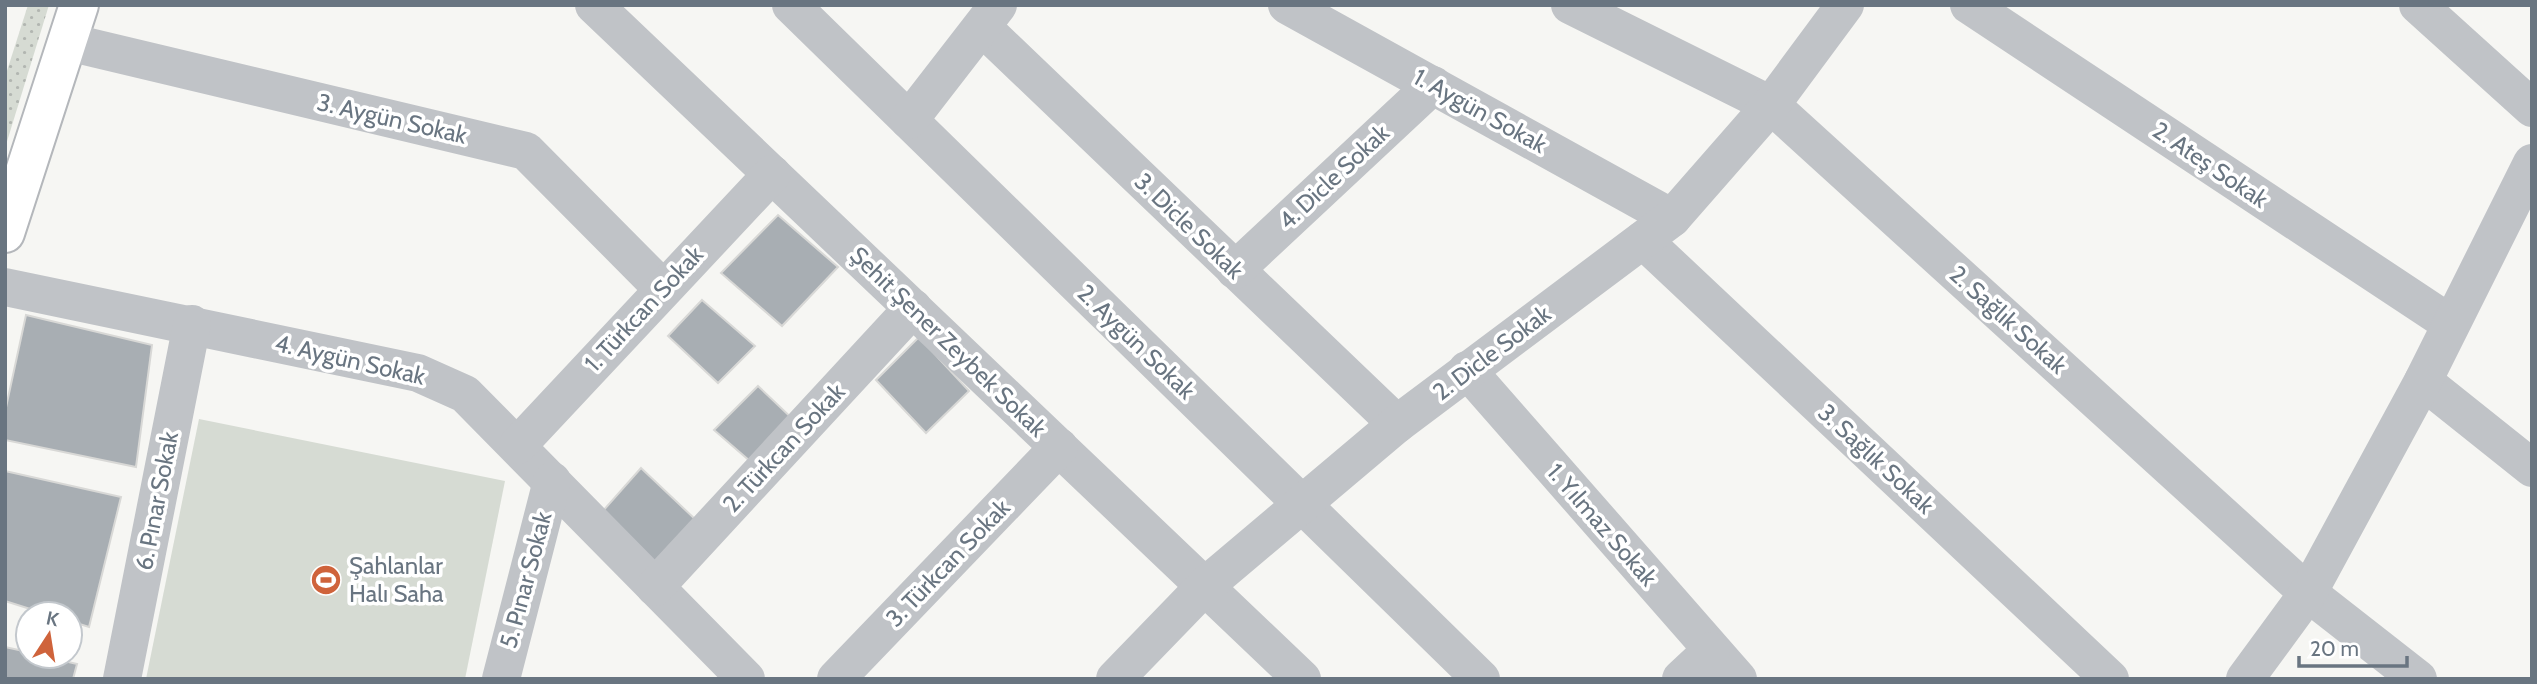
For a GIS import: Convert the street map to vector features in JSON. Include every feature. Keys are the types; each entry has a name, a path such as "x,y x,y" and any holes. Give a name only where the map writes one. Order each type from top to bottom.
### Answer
{"main road":[{"path":"5,233 79,5"}],"street":[{"name":"Şehit Şener Zeybek Sokak","path":"594,5 1302,679"},
{"name":"2. Aygün Sokak","path":"791,5 1481,679"},
{"name":"1. Aygün Sokak","path":"1287,5 1433,85 1658,229"},
{"name":"2. Sağlık Sokak","path":"1570,5 1771,105 2308,593 2418,679"},
{"name":"2. Dicle Sokak","path":"1115,679 1205,586 1397,424 1658,229 1771,105 1845,5"},
{"name":"2. Ateş Sokak","path":"1969,5 2451,324"},
{"path":"2418,5 2532,108"},
{"path":"909,120 990,16"},
{"name":"3. Dicle Sokak","path":"990,16 1236,270 1397,424"},
{"name":"3. Aygün Sokak","path":"68,42 526,151 663,289"},
{"name":"4. Dicle Sokak","path":"1236,270 1433,85"},
{"path":"2245,679 2308,593 2423,381 2532,163"},
{"name":"1. Türkcan Sokak","path":"517,445 772,174"},
{"name":"3. Sağlık Sokak","path":"1658,229 2110,679"},
{"name":"4. Aygün Sokak","path":"5,286 418,373 465,394 746,679"},
{"name":"2. Türkcan Sokak","path":"654,587 913,308"},
{"name":"6. Pınar Sokak","path":"122,679 192,324"},
{"name":"1. Yılmaz Sokak","path":"1467,370 1738,679"},
{"path":"2423,381 2532,467"},
{"name":"3. Türkcan Sokak","path":"836,679 1059,447"},
{"name":"5. Pınar Sokak","path":"501,679 552,481"},
{"path":"1681,679 1711,651"}],"shaded area":[{"path":"28,5 49,5 5,148 5,77"},
{"name":"Şahlanlar Halı Saha","path":"199,419 505,481 465,679 146,679"}],"building":[{"path":"778,215 838,267 782,326 721,273"},
{"path":"702,300 755,346 718,383 668,336"},
{"path":"26,315 152,345 136,467 5,440 5,412"},
{"path":"919,337 969,391 926,433 876,380"},
{"path":"758,386 798,424 758,468 714,430"},
{"path":"641,468 697,521 654,564 602,512"},
{"path":"5,471 121,497 89,627 84,625 84,600 14,600 14,604 5,601"},
{"path":"5,647 14,649 14,670 75,670 73,679 5,679"}],"place":[{"name":"Şahlanlar Halı Saha","path":"326,580"}]}
